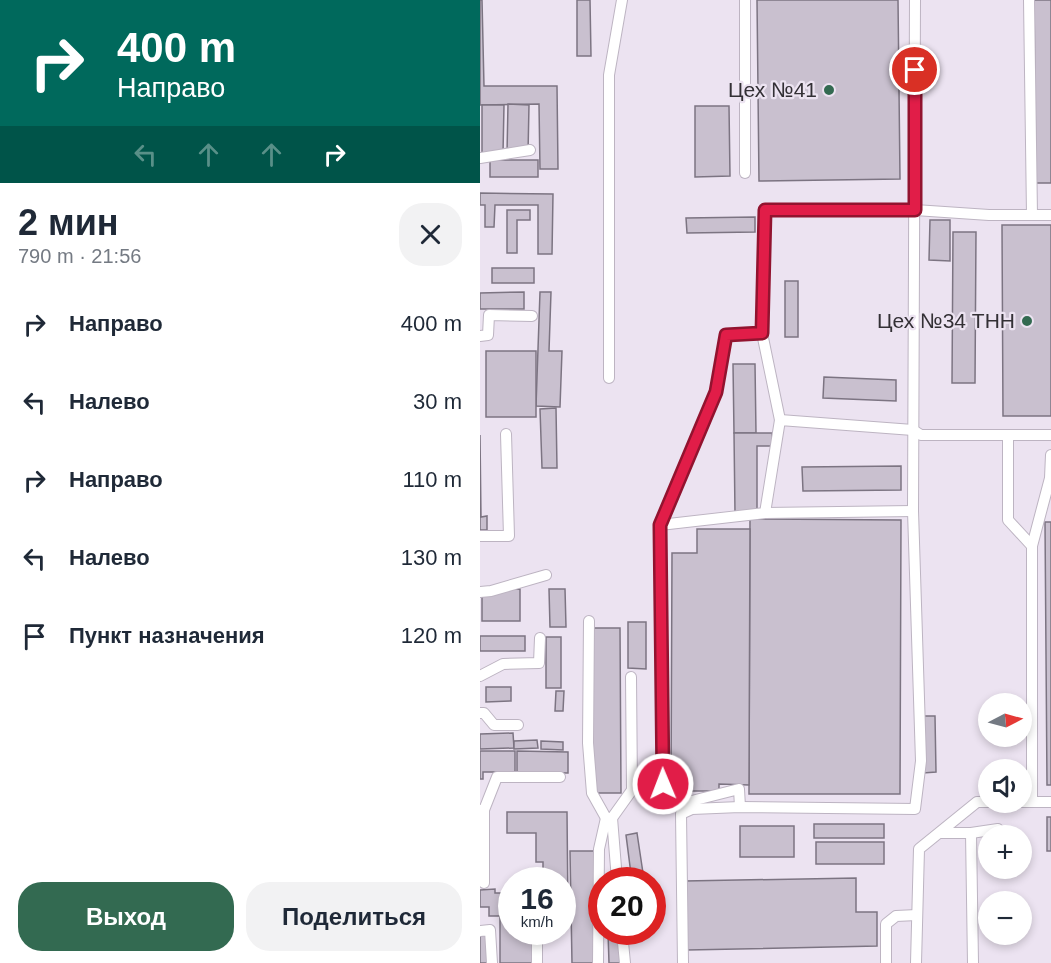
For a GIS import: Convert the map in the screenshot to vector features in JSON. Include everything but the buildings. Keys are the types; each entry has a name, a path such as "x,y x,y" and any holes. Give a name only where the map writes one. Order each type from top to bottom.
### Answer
{"lane":[{"path":"609,378 609,75 622,0"},
{"path":"745,173 746,0"},
{"path":"683,963 681,814 692,809 740,807 915,809 921,761 913,512 915,0"},
{"path":"1029,0 1032,215"},
{"path":"480,158 530,150"},
{"path":"765,513 780,420 762,333 765,210 915,210 989,215 1051,215"},
{"path":"480,336 488,335 489,315 532,316"},
{"path":"740,807 739,789 664,808 660,525 716,392 726,335 762,333"},
{"path":"780,420 913,430 921,435 1051,435"},
{"path":"480,536 509,536 506,434"},
{"path":"1008,436 1008,520 1032,546"},
{"path":"1028,759 1032,546 1047,502 1051,455"},
{"path":"660,525 765,513 913,512"},
{"path":"480,592 546,575"},
{"path":"589,621 589,753 592,793 609,818 615,867"},
{"path":"480,676 503,664 540,663 540,638"},
{"path":"598,963 599,849 609,818 632,790 631,677"},
{"path":"480,713 484,713 494,725 518,725"},
{"path":"484,883 482,810 497,777 560,777"},
{"path":"916,963 919,849 978,802"},
{"path":"1032,802 1051,802"},
{"path":"941,833 978,832"},
{"path":"971,833 973,963"},
{"path":"886,963 886,924 896,916 917,915"},
{"path":"480,931 490,930 492,963"},
{"path":"537,945 537,963"},
{"path":"623,945 625,963"}],"place":[{"name":"Цех №41","path":"829,90"},
{"name":"Цех №34 ТНН","path":"1027,321"}],"route":[{"path":"663,784 660,525 716,392 726,335 762,333 765,210 915,210 915,70"}]}
